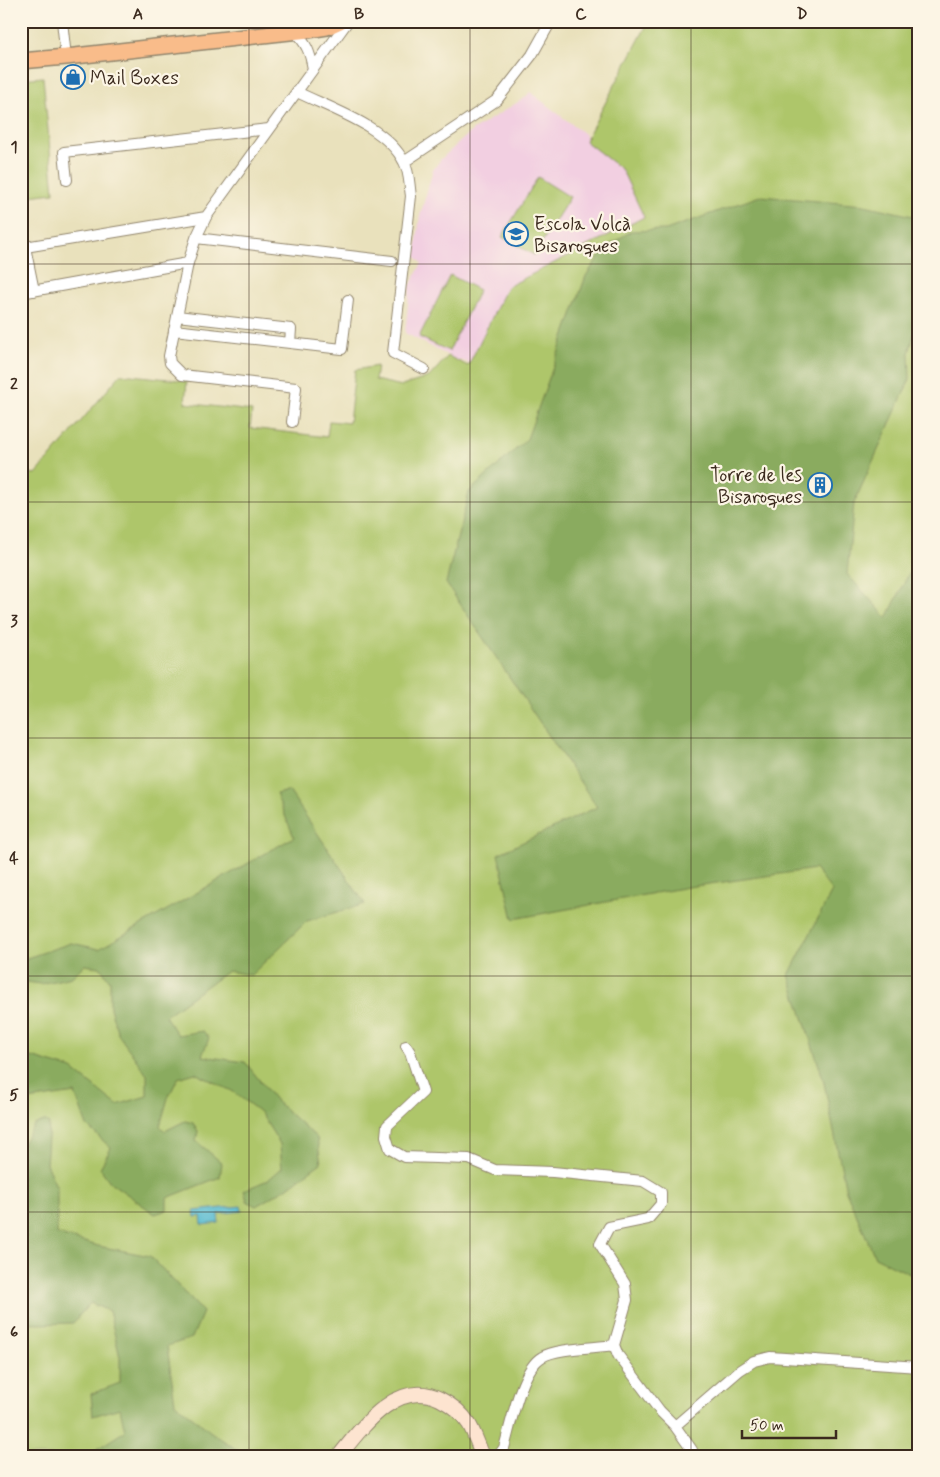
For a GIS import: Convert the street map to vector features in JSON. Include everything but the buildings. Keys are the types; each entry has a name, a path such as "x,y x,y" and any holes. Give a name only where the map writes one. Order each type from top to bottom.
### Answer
{"main road":[{"path":"21,61 294,31 331,23"}],"street":[{"path":"62,21 66,57"},
{"path":"292,422 296,388 182,375 170,363 169,356 188,263 196,238 206,217 348,21"},
{"path":"404,162 496,100 535,50 551,21"},
{"path":"294,31 302,38 310,53 313,70"},
{"path":"297,92 368,126 385,139 404,162 408,174 410,196 393,353 424,369"},
{"path":"67,180 64,152 269,129"},
{"path":"34,291 25,248 206,217"},
{"path":"196,238 392,261"},
{"path":"21,293 188,263"},
{"path":"174,330 342,349 348,300"},
{"path":"177,316 291,329 290,343"},
{"path":"406,1046 410,1052 423,1092 388,1126 386,1136 390,1149 404,1157 469,1159 495,1170 554,1172 643,1181 661,1192 661,1204 648,1219 610,1227 600,1244 625,1284 627,1300 614,1345 618,1355 692,1450"},
{"path":"498,1456 504,1448 524,1381 536,1361 543,1356 558,1352 614,1345"},
{"path":"674,1426 740,1370 754,1361 770,1357 919,1367"},
{"path":"340,1456 360,1430 384,1408 402,1396 429,1394 452,1405 468,1423 483,1456"}],"shaded area":[{"name":"Escola Volcà Bisaroques","path":"530,92 587,136 585,139 622,168 653,214 482,342 469,363 455,359 405,333 410,286 422,263 415,256 420,216 433,170 441,159 473,130 526,97"}],"green space":[{"path":"649,21 919,21 919,1456 21,1456 21,472 36,474 121,374 187,381 185,403 252,411 250,428 327,437 329,421 349,423 355,370 377,366 375,380 402,386 429,377 448,356 468,366 507,287 644,217 622,170 585,141"},
{"path":"43,77 54,193 21,197 21,79"},
{"path":"538,177 570,197 534,255 502,237"},
{"path":"760,196 864,205 917,217 919,224 919,317 909,353 910,379 854,503 847,574 887,618 919,553 919,1276 910,1274 875,1257 846,1191 823,1078 789,975 832,891 815,869 688,887 513,919 498,854 597,807 446,583 469,492 527,439 586,276 605,248 631,231 666,230"},
{"path":"450,275 479,290 449,351 419,337"},
{"path":"289,791 365,904 307,921 251,975 228,971 165,1016 178,1035 203,1031 209,1038 202,1056 245,1062 276,1101 317,1138 321,1163 285,1189 256,1206 247,1201 244,1190 268,1180 282,1168 280,1144 260,1112 232,1091 195,1073 178,1078 168,1098 160,1126 165,1131 185,1121 193,1123 198,1131 196,1141 222,1163 220,1177 167,1198 167,1210 155,1214 110,1182 100,1168 111,1148 87,1126 75,1093 28,1100 21,1094 21,1054 72,1069 117,1105 147,1096 147,1075 118,1034 110,1008 110,981 100,967 84,965 72,977 40,984 21,981 21,960 71,943 99,949 294,837 276,794"},
{"path":"44,1121 49,1124 46,1164 57,1188 57,1234 98,1246 150,1256 203,1312 192,1338 167,1346 175,1403 211,1432 246,1456 86,1456 125,1431 120,1408 93,1416 91,1394 120,1383 120,1357 109,1311 90,1303 73,1323 36,1324 21,1319 21,1147 34,1125"}],"water":[{"path":"241,1206 242,1211 218,1214 219,1223 202,1225 201,1216 195,1217 194,1211"}],"place":[{"name":"Mail Boxes","path":"73,77"},
{"name":"Escola Volcà Bisaroques","path":"516,234"},
{"name":"Torre de les Bisaroques","path":"820,485"}]}
